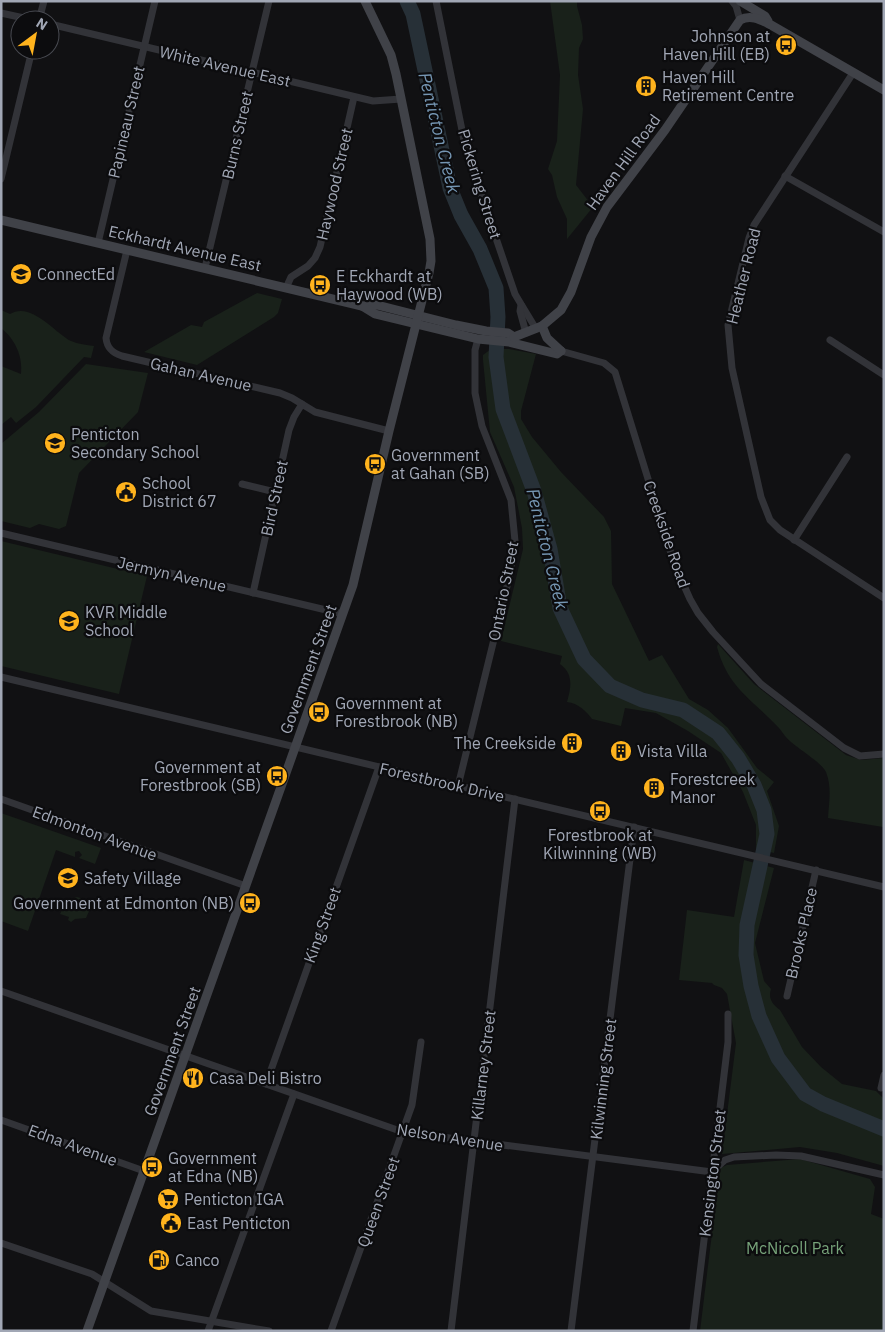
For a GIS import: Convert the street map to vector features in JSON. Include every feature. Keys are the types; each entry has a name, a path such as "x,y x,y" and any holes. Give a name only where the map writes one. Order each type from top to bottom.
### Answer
{"street":[{"name":"Papineau Street","path":"98,243 155,1"},
{"name":"Burns Street","path":"205,268 269,1"},
{"name":"Government Street","path":"87,1331 343,614 360,561 389,431 431,261 430,238 390,55 365,1"},
{"name":"Pickering Street","path":"436,1 466,150 515,294 539,328"},
{"path":"732,1 736,6 740,20 752,17 771,25 884,90"},
{"path":"740,1 765,16 771,25"},
{"name":"Haven Hill Road","path":"511,337 539,328 561,310 567,301 591,237 607,207 665,130 740,20"},
{"name":"White Avenue East","path":"60,26 354,97 379,102 401,99"},
{"path":"1,179 30,60"},
{"name":"Heather Road","path":"853,73 754,224 728,325 732,368 761,497 770,520 794,540 884,598"},
{"name":"Haywood Street","path":"286,288 291,277 308,266 315,258 320,247 354,97"},
{"path":"785,176 884,232"},
{"name":"Eckhardt Avenue East","path":"1,220 362,306 375,314 486,331 511,337"},
{"name":"Gahan Avenue","path":"127,250 106,334 110,350 122,356 280,393 315,412 389,431"},
{"name":"Pickering Street","path":"521,305 520,311 526,333"},
{"name":"Eckhardt Avenue East","path":"417,320 482,340 511,337"},
{"path":"511,337 557,354 561,351 539,328"},
{"name":"Ontario Street","path":"458,786 510,574 515,541 511,500 482,426 475,393 475,350 482,340"},
{"path":"830,340 884,375"},
{"name":"Creekside Road","path":"561,351 593,359 610,367 618,379 674,563 698,613 713,632 761,684 844,748 860,756 884,754"},
{"name":"Bird Street","path":"253,594 291,423 302,404"},
{"path":"794,540 847,457"},
{"path":"242,484 275,492"},
{"name":"Jermyn Avenue","path":"1,533 343,614"},
{"name":"Forestbrook Drive","path":"1,677 884,886"},
{"name":"King Street","path":"266,1084 379,767"},
{"name":"Edmonton Avenue","path":"1,799 246,886"},
{"name":"Killarney Street","path":"451,1331 515,799"},
{"name":"Kilwinning Street","path":"571,1331 634,828"},
{"name":"Brooks Place","path":"787,996 816,870"},
{"name":"Nelson Avenue","path":"1,991 403,1132 712,1172"},
{"name":"Kensington Street","path":"693,1331 728,1042 728,1014"},
{"name":"Queen Street","path":"331,1331 412,1105 421,1042"},
{"path":"881,1088 884,1075"},
{"path":"208,1331 294,1094"},
{"name":"Edna Avenue","path":"1,1120 144,1171"},
{"path":"712,1172 725,1160 734,1157 776,1155 801,1156 884,1175"},
{"path":"1,1243 92,1274 151,1311 269,1331"}],"green space":[{"path":"550,1 577,1 583,39 579,48 578,75 583,109 576,185 593,207 567,239 567,219 557,197 552,175 548,169 557,141 560,75"},
{"path":"257,293 282,299 278,313 197,365 144,352 191,325 202,327 204,322"},
{"path":"1,310 10,314 18,311 34,315 71,341 94,346 91,358 84,357 36,407 16,423 11,417 1,425 1,366 21,374 21,361 14,343 1,328"},
{"path":"491,349 509,349 536,354 521,411 521,419 532,437 561,472 604,517 611,531 612,584 649,661 662,655 689,699 708,710 728,728 757,768 774,782 767,791 779,826 774,853 756,849 756,825 743,792 721,753 656,713 625,708 621,726 592,719 578,706 567,702 570,692 570,681 568,672 560,664 562,656 501,641 523,549 522,528 514,487 490,432 483,355"},
{"name":"Penticton Secondary School","path":"86,364 148,373 138,412 79,473 66,526 59,529 39,524 30,528 1,521 1,444 39,412"},
{"name":"KVR Middle School","path":"1,541 147,576 119,694 1,666"},
{"path":"718,644 754,684 846,755 861,760 884,758 883,827 828,818 830,789 824,768 789,740 734,683 722,661 717,647"},
{"path":"1,813 101,848 95,864 79,858 82,855 79,851 75,852 75,857 56,850 28,931 1,921"},
{"path":"744,860 774,868 755,943 764,981 771,989 771,1001 780,1010 802,1047 821,1067 842,1084 876,1091 884,1099 884,1166 837,1153 800,1147 722,1154 736,1043 727,994 722,988 712,983 679,980 687,910 734,917"},
{"path":"77,897 90,901 91,907 86,918 75,919 71,922 68,920 69,917 60,914 67,906 80,911 84,910 87,903 74,898"},
{"name":"McNicoll Park","path":"800,1159 870,1179 875,1187 871,1214 884,1219 884,1331 700,1331 720,1168 727,1165"}],"waterway":[{"name":"Penticton Creek","path":"407,1 413,14 450,188 461,215 480,249 496,288 498,317 496,357 503,409 534,491 550,549 560,608 584,659 610,686 642,700 683,710 718,733 738,758 754,785 764,810 767,834 747,925 746,955 751,986 759,1016 778,1058 805,1094 823,1104 884,1129"}],"place":[{"name":"Johnson at Haven Hill (EB)","path":"786,45"},
{"name":"Haven Hill Retirement Centre","path":"646,86"},
{"name":"ConnectEd","path":"21,274"},
{"name":"E Eckhardt at Haywood (WB)","path":"320,285"},
{"name":"Penticton Secondary School","path":"55,443"},
{"name":"Government at Gahan (SB)","path":"375,464"},
{"name":"School District 67","path":"126,492"},
{"name":"KVR Middle School","path":"69,621"},
{"name":"Government at Forestbrook (NB)","path":"319,712"},
{"name":"The Creekside","path":"572,743"},
{"name":"Vista Villa","path":"621,751"},
{"name":"Government at Forestbrook (SB)","path":"277,776"},
{"name":"Forestcreek Manor","path":"654,788"},
{"name":"Forestbrook at Kilwinning (WB)","path":"600,811"},
{"name":"Safety Village","path":"68,878"},
{"name":"Government at Edmonton (NB)","path":"250,903"},
{"name":"Casa Deli Bistro","path":"193,1078"},
{"name":"Government at Edna (NB)","path":"152,1167"},
{"name":"Penticton IGA","path":"168,1199"},
{"name":"East Penticton","path":"171,1223"},
{"name":"Canco","path":"159,1260"}]}
